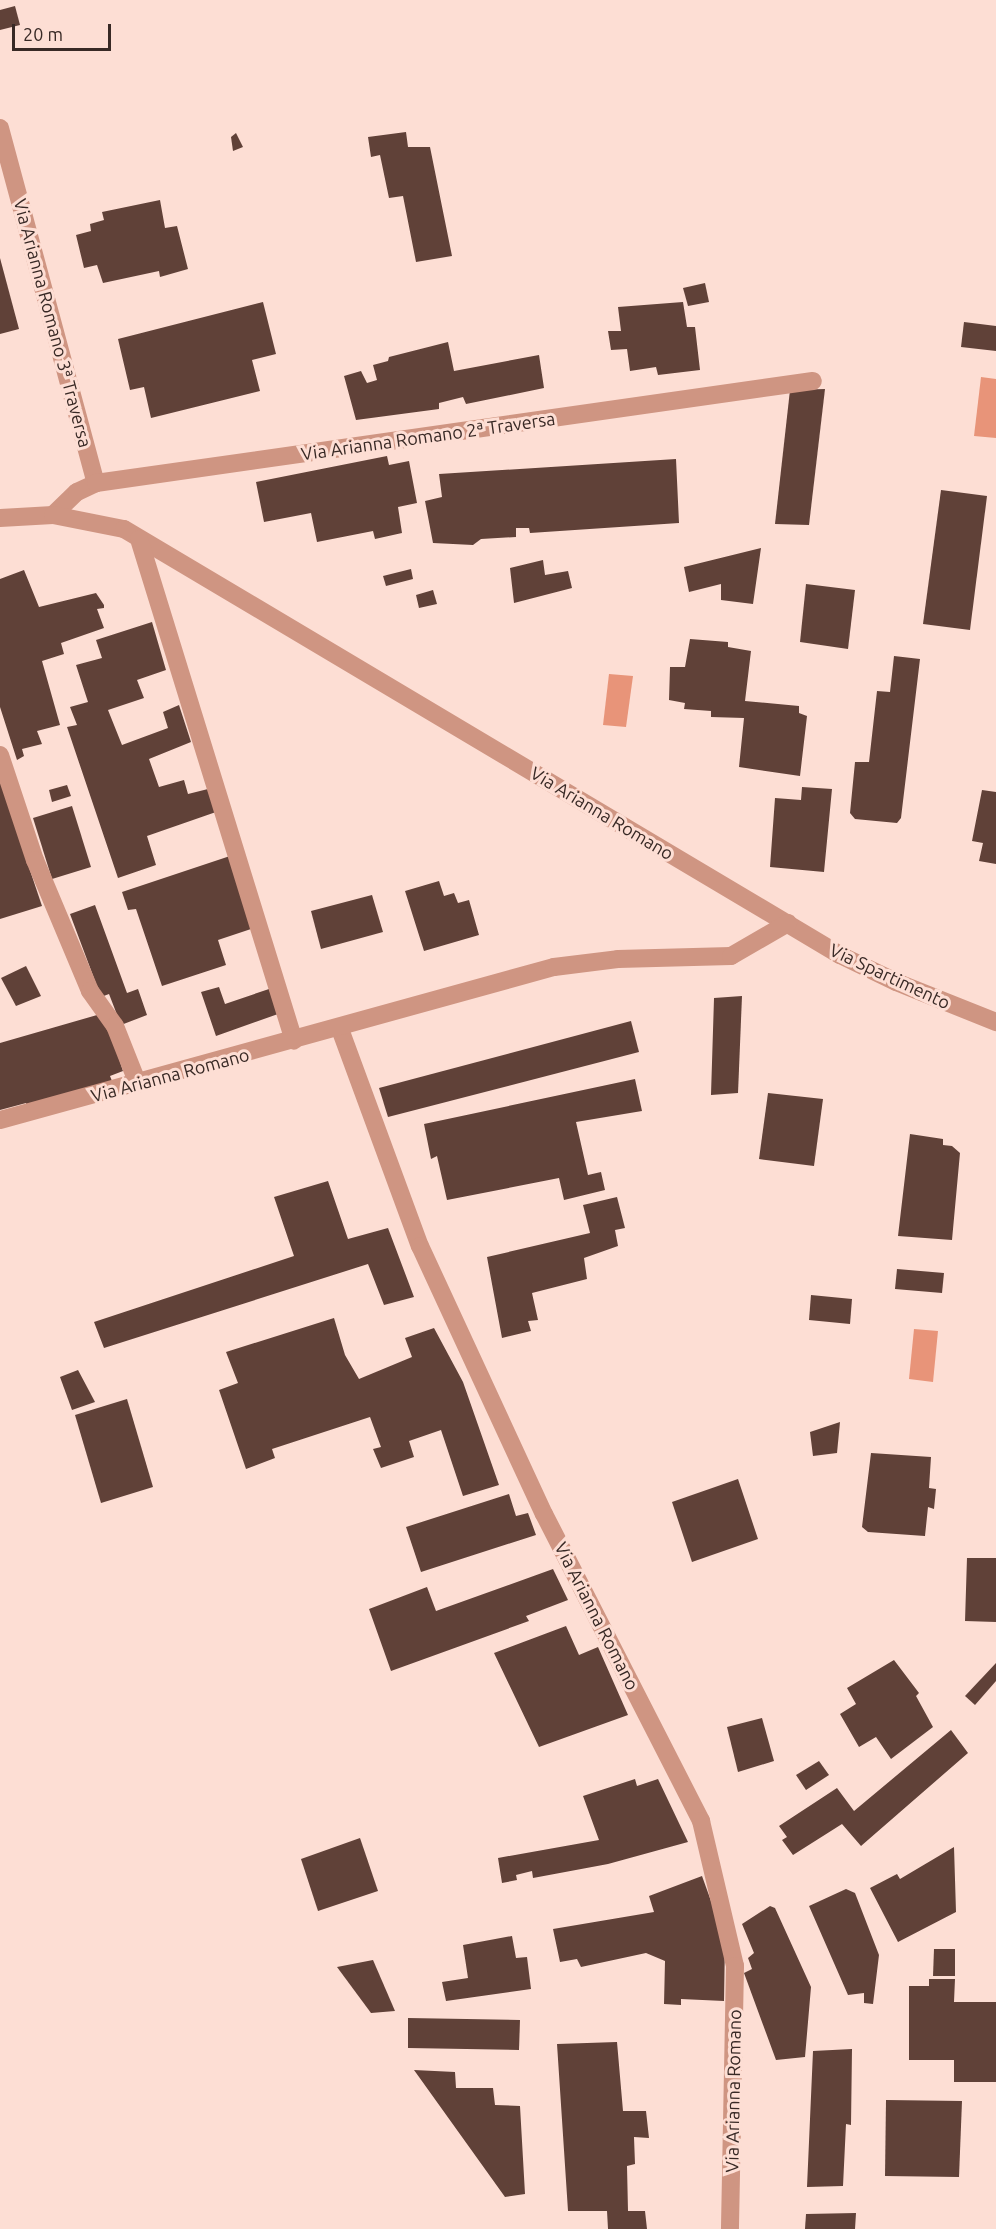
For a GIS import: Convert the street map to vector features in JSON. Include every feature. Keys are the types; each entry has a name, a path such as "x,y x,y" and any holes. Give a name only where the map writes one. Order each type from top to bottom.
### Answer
{"street":[{"name":"Via Arianna Romano 3ª Traversa","path":"0,128 96,483"},
{"name":"Via Arianna Romano 2ª Traversa","path":"53,515 77,492 96,483 813,381"},
{"name":"Via Arianna Romano","path":"0,518 53,515 94,520 124,529 788,923 731,956 618,960 554,967 340,1029 0,1120"},
{"path":"139,539 294,1041"},
{"path":"0,755 35,860 90,991 115,1026 138,1084"},
{"name":"Via Spartimento","path":"788,923 896,982 996,1022"},
{"name":"Via Arianna Romano","path":"340,1029 420,1246 544,1514 701,1821 735,1966 730,2229"}],"shaded area":[{"path":"981,377 996,379 996,438 974,436"},
{"path":"609,674 633,676 626,727 603,725"},
{"path":"914,1329 938,1331 933,1382 909,1379"}],"building":[{"path":"15,6 20,25 0,30 0,10"},
{"path":"406,132 408,147 430,147 452,256 416,262 403,196 389,198 380,155 371,157 368,137"},
{"path":"236,133 243,147 233,151 231,137"},
{"path":"160,200 165,228 177,226 188,269 160,277 159,271 103,283 97,265 84,268 76,235 91,231 90,224 104,220 102,212"},
{"path":"0,258 19,329 0,334"},
{"path":"705,283 709,302 688,306 683,288"},
{"path":"263,302 276,354 252,360 260,391 151,418 144,387 130,390 118,339"},
{"path":"683,302 687,327 695,327 700,370 658,375 656,367 630,371 627,349 611,350 608,331 621,331 618,307"},
{"path":"964,322 996,326 996,351 961,347"},
{"path":"448,342 454,371 539,355 544,388 466,404 463,397 439,403 439,409 356,420 344,376 361,371 367,383 377,380 373,365 388,361 389,357"},
{"path":"825,389 809,525 775,524 790,390"},
{"path":"387,456 389,465 409,461 417,503 398,507 402,533 375,539 373,531 317,542 311,513 264,522 256,482"},
{"path":"676,459 679,523 530,533 529,528 516,528 516,537 481,539 473,545 433,543 425,501 442,497 439,474"},
{"path":"941,490 987,496 970,630 923,624"},
{"path":"761,548 753,604 721,600 721,584 689,592 684,567"},
{"path":"543,560 545,575 568,571 572,588 514,603 510,568"},
{"path":"411,569 413,579 386,586 383,576"},
{"path":"24,570 39,607 96,593 104,605 104,608 97,609 104,628 61,643 64,654 42,661 60,725 37,731 42,744 22,749 24,756 17,760 0,707 0,579"},
{"path":"806,584 855,590 848,649 800,642"},
{"path":"433,590 437,604 419,608 416,595"},
{"path":"152,622 166,670 137,680 144,698 108,710 122,745 168,728 163,712 179,705 191,742 149,759 159,787 184,780 188,794 208,789 216,812 147,836 156,865 118,878 67,727 77,725 70,707 88,702 76,665 102,658 96,640"},
{"path":"690,639 728,642 728,647 751,651 745,701 799,706 799,713 807,716 800,776 739,767 744,718 711,717 711,711 684,709 685,703 669,700 670,667 685,667"},
{"path":"894,656 920,659 901,818 897,823 855,819 850,813 855,762 869,762 877,691 890,692"},
{"path":"0,781 42,906 0,919"},
{"path":"67,785 71,796 52,802 49,790"},
{"path":"802,787 832,789 824,872 770,867 775,798 801,800"},
{"path":"982,790 996,792 996,864 979,861 983,843 972,841"},
{"path":"72,806 91,867 52,879 33,818"},
{"path":"230,856 254,928 218,940 226,965 162,986 136,909 128,910 122,892"},
{"path":"439,881 444,896 454,893 458,903 469,900 479,935 424,951 405,891"},
{"path":"372,895 383,932 321,949 311,911"},
{"path":"95,905 127,993 138,989 147,1015 121,1025 109,994 101,997 70,914"},
{"path":"26,966 41,996 16,1006 1,978"},
{"path":"219,987 225,1004 269,989 278,1014 216,1036 201,992"},
{"path":"742,996 738,1093 711,1095 714,998"},
{"path":"104,1013 123,1071 110,1076 112,1081 28,1108 26,1103 0,1110 0,1043"},
{"path":"631,1021 639,1052 388,1117 379,1088"},
{"path":"635,1079 642,1111 576,1122 588,1175 601,1172 605,1190 564,1200 559,1178 447,1200 437,1156 431,1159 424,1124"},
{"path":"768,1093 823,1099 814,1166 759,1159"},
{"path":"910,1134 943,1139 943,1145 952,1146 960,1153 952,1240 898,1236"},
{"path":"328,1181 348,1239 388,1228 414,1297 384,1305 368,1264 104,1348 94,1322 294,1256 274,1197"},
{"path":"617,1197 625,1228 615,1230 618,1246 584,1258 587,1279 532,1293 538,1320 528,1321 531,1331 502,1338 487,1257 590,1233 583,1205"},
{"path":"897,1269 944,1273 942,1293 895,1289"},
{"path":"811,1295 852,1299 850,1324 809,1320"},
{"path":"334,1318 345,1355 359,1379 412,1357 405,1338 434,1328 463,1382 499,1485 463,1496 441,1430 409,1441 414,1457 381,1468 373,1449 381,1447 370,1417 272,1449 275,1458 246,1469 219,1390 238,1383 226,1352"},
{"path":"78,1370 95,1402 72,1410 60,1377"},
{"path":"127,1399 153,1487 101,1503 75,1415"},
{"path":"840,1422 837,1453 813,1456 810,1432"},
{"path":"871,1453 931,1457 929,1488 936,1489 934,1509 928,1507 925,1536 868,1532 862,1527"},
{"path":"738,1479 758,1539 692,1562 672,1502"},
{"path":"509,1494 516,1516 528,1513 536,1535 421,1572 406,1527"},
{"path":"967,1558 996,1558 996,1622 965,1621"},
{"path":"553,1569 568,1600 526,1616 529,1621 391,1671 369,1609 427,1587 436,1611"},
{"path":"566,1626 579,1655 598,1647 628,1715 539,1747 494,1653"},
{"path":"894,1660 919,1693 916,1696 933,1727 891,1759 876,1737 859,1747 840,1714 856,1704 847,1688"},
{"path":"996,1663 996,1681 975,1705 965,1696"},
{"path":"762,1718 774,1761 738,1772 727,1727"},
{"path":"951,1730 968,1753 861,1846 842,1824 793,1855 782,1840 787,1837 779,1826 837,1788 854,1811"},
{"path":"819,1761 829,1775 806,1790 796,1775"},
{"path":"635,1779 637,1786 658,1779 688,1842 608,1864 533,1878 532,1871 516,1875 517,1880 502,1883 498,1858 599,1840 583,1796"},
{"path":"360,1838 378,1891 318,1911 301,1859"},
{"path":"954,1847 956,1912 898,1942 870,1888 897,1874 900,1879"},
{"path":"702,1876 725,1940 724,2001 681,1999 681,2005 664,2004 665,1961 646,1953 581,1967 577,1959 560,1962 553,1929 654,1912 649,1896"},
{"path":"846,1889 855,1893 879,1955 873,2004 864,2003 864,1993 848,1995 809,1906"},
{"path":"770,1906 775,1908 811,1987 805,2057 776,2060 744,1973 752,1969 748,1958 754,1953 742,1924"},
{"path":"512,1936 516,1958 527,1957 531,1989 446,2001 442,1982 468,1978 463,1945"},
{"path":"934,1949 955,1949 955,1976 933,1976"},
{"path":"373,1960 395,2011 371,2013 337,1967"},
{"path":"929,1979 955,1979 954,2002 996,2002 996,2082 954,2082 954,2060 909,2060 909,1986 929,1986"},
{"path":"408,2018 520,2020 519,2050 408,2048"},
{"path":"617,2042 623,2111 646,2111 649,2138 634,2137 635,2164 627,2166 628,2211 645,2211 647,2229 608,2229 607,2211 568,2211 557,2044"},
{"path":"852,2049 851,2125 846,2124 843,2186 807,2187 813,2051"},
{"path":"414,2070 455,2072 456,2088 493,2088 495,2105 520,2106 525,2194 505,2197"},
{"path":"886,2100 962,2101 959,2177 885,2176"},
{"path":"856,2213 855,2229 805,2229 806,2214"}]}
